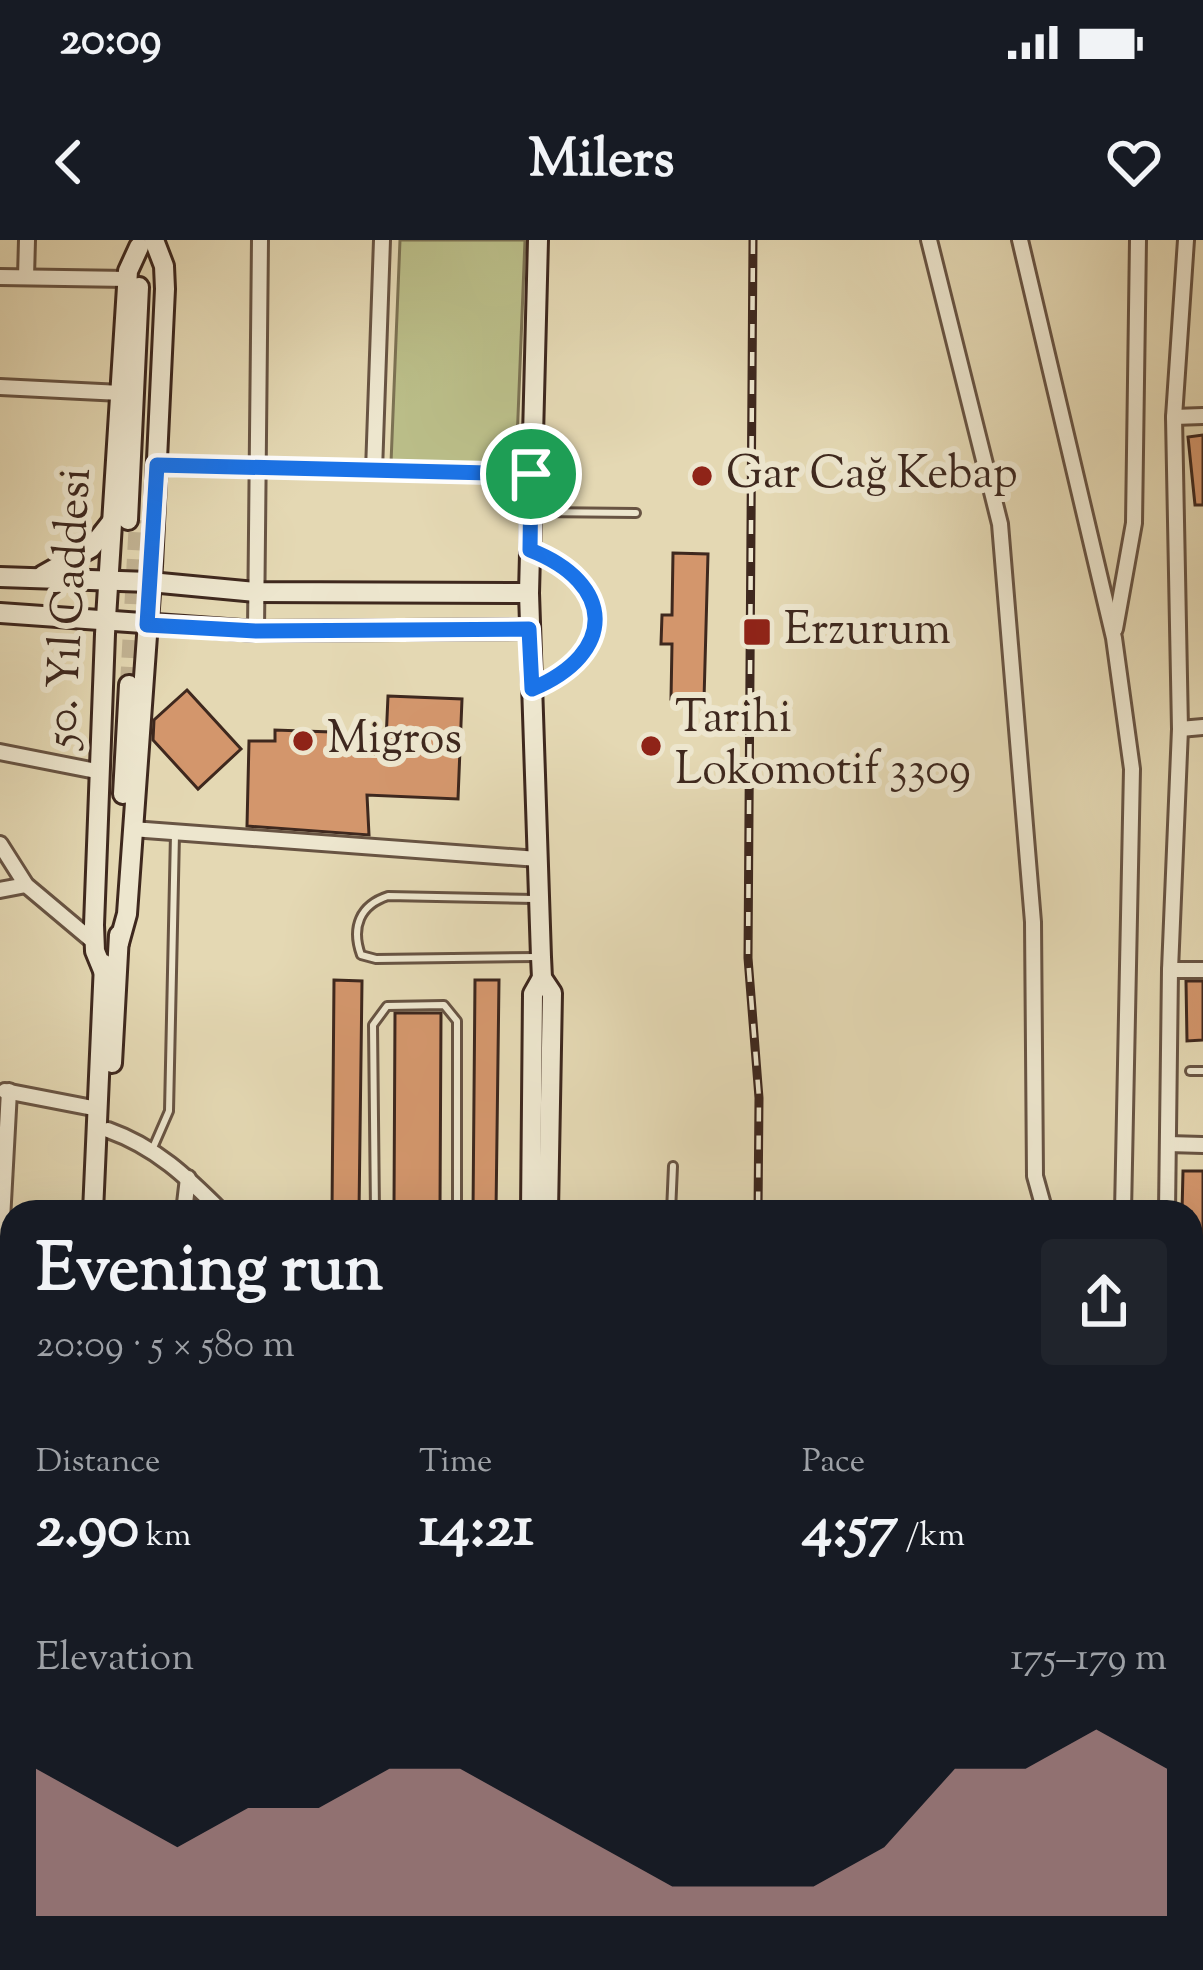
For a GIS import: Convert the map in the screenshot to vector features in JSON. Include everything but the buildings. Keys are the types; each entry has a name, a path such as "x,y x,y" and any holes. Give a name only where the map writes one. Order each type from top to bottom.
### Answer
{"main road":[{"path":"538,240 529,629 542,978 552,993 548,1200"},
{"name":"50. Yıl Caddesi","path":"126,520 121,393 128,279 147,242"},
{"name":"50. Yıl Caddesi","path":"119,943 127,914 165,289 164,266 147,242"},
{"name":"50. Yıl Caddesi","path":"104,973 95,943 106,620 110,580 126,520 147,242"},
{"path":"36,579 91,548 126,520"},
{"path":"0,578 150,581 256,592 529,592"},
{"path":"0,613 256,631 529,629"},
{"name":"50. Yıl Caddesi","path":"93,1200 123,685 119,943 104,1200"},
{"path":"531,1200 533,994 542,978"}],"street":[{"path":"26,278 27,240"},
{"path":"256,631 260,240"},
{"path":"374,471 382,240"},
{"path":"929,240 1000,524 1033,922 1035,1176 1042,1200"},
{"path":"1021,240 1114,638 1132,769 1123,1200"},
{"path":"1114,638 1134,523 1138,240"},
{"path":"1167,1200 1180,729 1174,416 1186,240"},
{"path":"1182,279 1203,275"},
{"path":"0,277 128,279"},
{"path":"0,387 121,393"},
{"path":"1174,416 1203,416"},
{"path":"157,465 531,474"},
{"path":"1180,729 1203,727"},
{"path":"0,752 101,772"},
{"path":"132,829 538,859"},
{"path":"0,844 26,885 95,943"},
{"path":"0,890 26,885"},
{"path":"1170,970 1203,970"},
{"path":"1,1200 4,1090 98,1109"},
{"path":"108,1130 152,1150 210,1200"},
{"path":"1168,1144 1203,1145"},
{"path":"185,1200 188,1178"}],"lane":[{"path":"530,512 636,513"},
{"path":"530,550 574,574 591,592 597,612 581,658 559,678 532,689"},
{"path":"152,1150 169,1111 175,834"},
{"path":"539,899 388,896 370,902 360,914 356,944 361,956 376,959 541,956"},
{"path":"375,1200 374,1025 387,1006 444,1005 457,1022 457,1200"},
{"path":"1190,1071 1203,1071"},
{"path":"672,1200 673,1166"}],"green space":[{"path":"400,240 525,240 516,467 391,463"}],"tunnel":[{"path":"129,685 138,520"}],"railway":[{"path":"753,240 748,958 759,1098 758,1200"}],"place":[{"name":"Gar Cağ Kebap","path":"702,476"},
{"name":"Erzurum","path":"757,632"},
{"name":"Migros","path":"303,741"},
{"name":"Tarihi Lokomotif 3309","path":"651,746"}],"route":[{"path":"157,465 531,474 530,550 574,574 591,592 597,612 593,635 581,658 559,678 532,689 529,629 256,631 147,625 157,465"}]}
